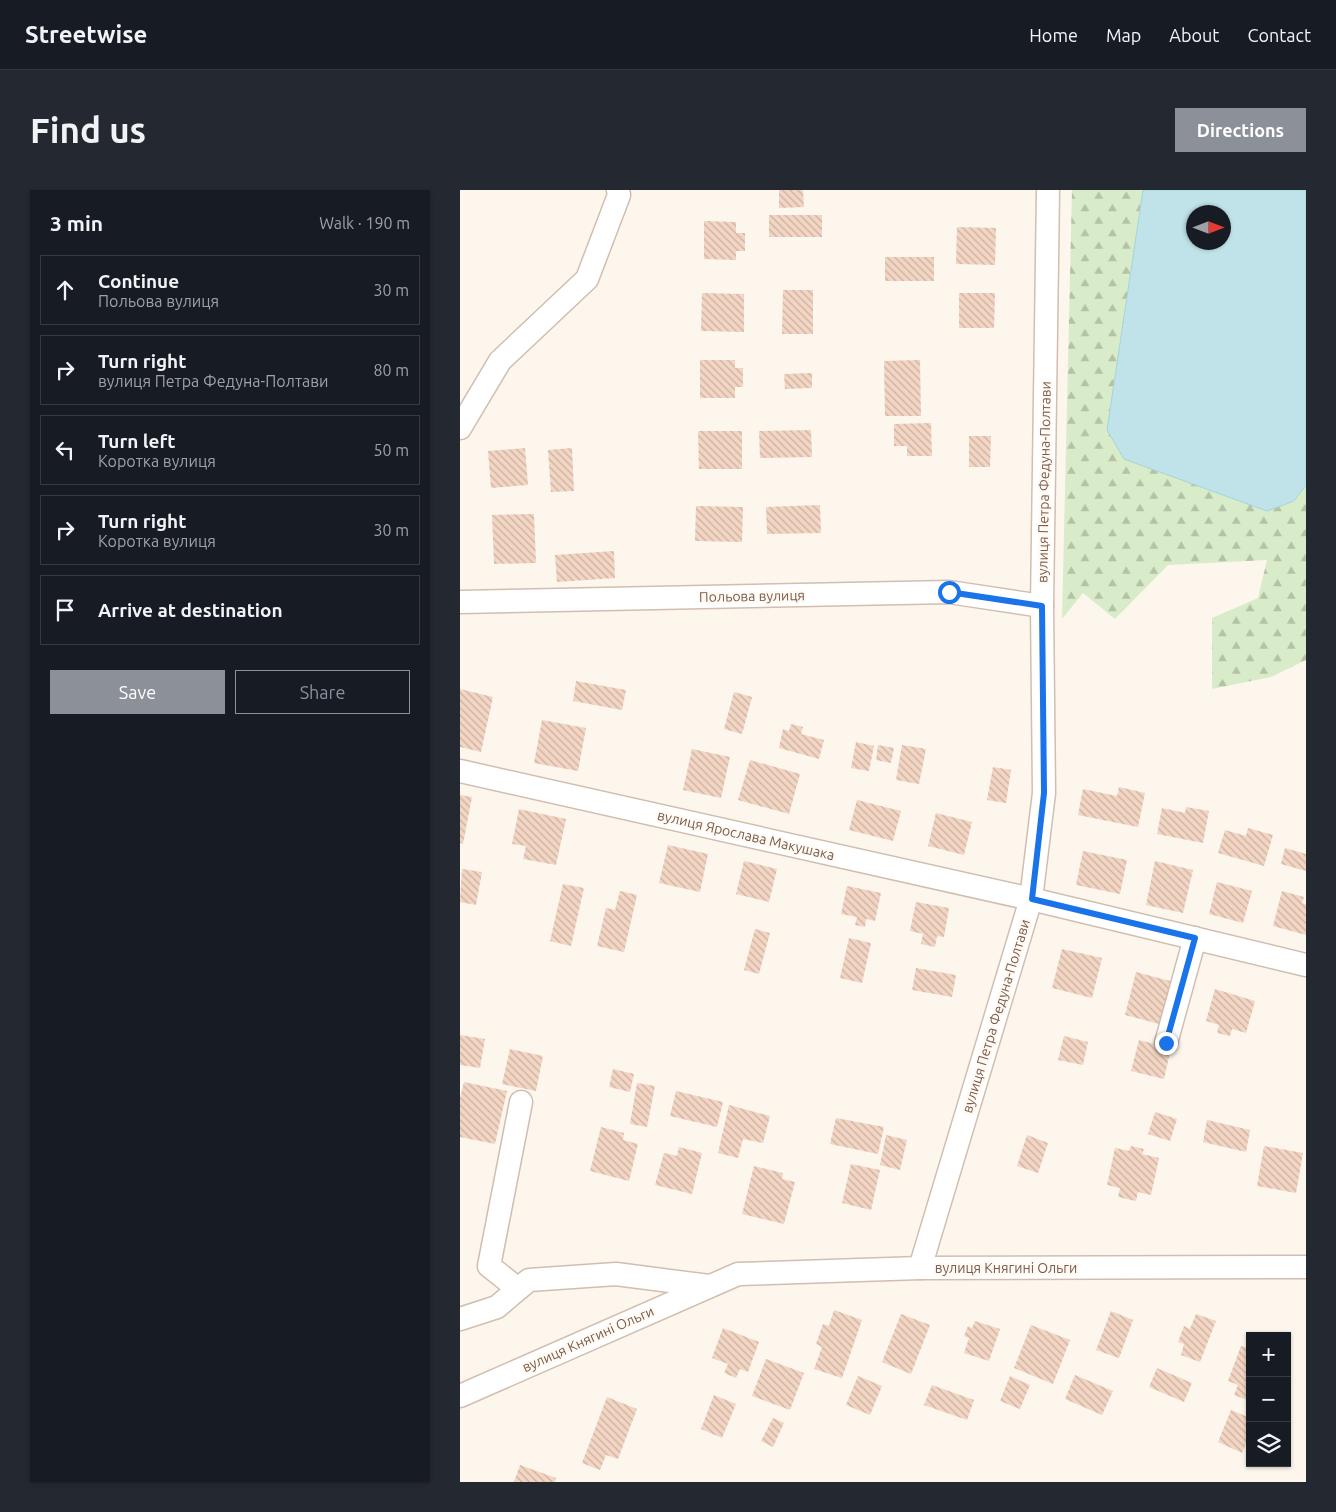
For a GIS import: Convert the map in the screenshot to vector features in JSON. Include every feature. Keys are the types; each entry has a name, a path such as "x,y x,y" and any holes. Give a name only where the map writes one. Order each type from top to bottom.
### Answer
{"street":[{"path":"460,428 500,361 587,279 619,195 618,190"},
{"name":"вулиця Петра Федуна-Полтави","path":"920,1268 1032,899 1044,793 1042,606 1048,190"},
{"name":"Польова вулиця","path":"460,602 949,592 1042,606"},
{"name":"вулиця Ярослава Макушака","path":"460,771 1032,899 1306,965"},
{"path":"1166,1043 1195,938"},
{"path":"518,1289 490,1266 521,1102"},
{"name":"вулиця Княгині Ольги","path":"464,1394 738,1274 920,1268 1306,1268"},
{"name":"вулиця Княгині Ольги","path":"460,1319 497,1307 529,1280 616,1274 709,1286"}],"green space":[{"path":"1072,190 1143,190 1107,431 1294,501 1306,485 1306,660 1271,677 1212,689 1212,618 1258,598 1267,560 1168,565 1115,619 1083,593 1062,619"}],"water":[{"path":"1143,190 1306,190 1306,485 1294,501 1267,511 1124,459 1107,430"}],"building":[{"path":"779,190 803,190 804,207 779,208"},
{"path":"769,215 822,215 822,237 769,237"},
{"path":"704,221 736,222 736,233 745,233 745,251 736,251 736,260 704,259"},
{"path":"957,227 996,228 995,265 956,264"},
{"path":"885,257 934,257 934,281 885,281"},
{"path":"783,290 813,290 813,334 782,334"},
{"path":"702,293 744,294 744,332 701,331"},
{"path":"959,293 995,293 994,328 959,328"},
{"path":"700,360 735,360 735,368 743,368 743,387 735,387 735,398 700,398"},
{"path":"920,360 921,416 885,416 884,361"},
{"path":"812,373 812,388 785,389 784,374"},
{"path":"931,423 932,456 907,456 907,446 894,446 894,424"},
{"path":"811,430 812,457 760,458 759,431"},
{"path":"698,431 742,431 742,469 699,469"},
{"path":"969,436 991,436 990,467 969,467"},
{"path":"525,448 528,485 491,488 488,451"},
{"path":"572,448 574,491 551,492 548,450"},
{"path":"820,505 821,533 767,534 766,507"},
{"path":"696,506 743,507 742,542 695,541"},
{"path":"534,514 536,563 494,564 492,515"},
{"path":"614,551 615,578 557,582 555,555"},
{"path":"576,681 626,690 622,710 573,701"},
{"path":"460,689 493,697 481,752 460,747"},
{"path":"734,692 752,697 742,734 724,729"},
{"path":"542,720 586,728 578,771 534,763"},
{"path":"791,724 803,727 801,734 824,740 819,759 779,748 783,729 789,731"},
{"path":"856,742 874,746 869,771 851,768"},
{"path":"878,745 894,748 891,763 876,760"},
{"path":"902,745 926,749 919,784 896,780"},
{"path":"692,749 730,757 721,798 683,790"},
{"path":"750,760 800,774 789,814 738,800"},
{"path":"993,767 1011,770 1006,803 987,800"},
{"path":"1119,787 1145,793 1138,827 1078,815 1083,789 1117,796"},
{"path":"460,795 472,797 463,844 460,843"},
{"path":"857,800 901,811 893,841 849,830"},
{"path":"1186,807 1209,811 1203,843 1157,834 1162,808 1185,813"},
{"path":"519,809 566,819 556,865 523,859 526,846 512,844"},
{"path":"936,813 972,822 964,855 928,846"},
{"path":"1248,828 1273,835 1264,866 1218,853 1225,830 1246,836"},
{"path":"668,845 708,854 700,892 659,883"},
{"path":"1285,848 1306,854 1306,871 1281,864"},
{"path":"1083,851 1127,860 1120,894 1076,885"},
{"path":"744,861 777,869 769,902 736,894"},
{"path":"1155,861 1193,870 1183,913 1146,905"},
{"path":"462,869 482,872 476,905 460,902"},
{"path":"1217,882 1252,891 1243,923 1209,914"},
{"path":"563,884 584,888 571,946 550,941"},
{"path":"847,886 881,893 875,921 866,919 865,927 855,925 857,917 841,914"},
{"path":"620,891 637,895 624,952 597,946 606,908 615,910"},
{"path":"1282,891 1304,897 1302,903 1306,904 1306,935 1273,926"},
{"path":"916,902 949,908 944,937 937,936 935,947 921,944 923,934 910,931"},
{"path":"755,929 770,933 759,974 744,970"},
{"path":"849,938 871,943 862,983 840,978"},
{"path":"1062,949 1102,958 1092,998 1052,988"},
{"path":"916,968 956,975 952,997 912,990"},
{"path":"1136,972 1174,982 1163,1025 1125,1015"},
{"path":"1215,989 1255,1001 1246,1033 1232,1029 1230,1036 1217,1033 1219,1025 1206,1021"},
{"path":"460,1035 485,1039 480,1068 460,1065"},
{"path":"1064,1036 1088,1042 1083,1065 1058,1060"},
{"path":"1139,1040 1171,1048 1164,1079 1131,1071"},
{"path":"510,1049 543,1056 536,1091 502,1084"},
{"path":"613,1069 634,1074 630,1092 609,1087"},
{"path":"464,1082 507,1091 495,1144 460,1137 460,1098"},
{"path":"637,1083 655,1086 647,1127 630,1124"},
{"path":"676,1091 723,1102 717,1127 670,1116"},
{"path":"729,1105 770,1116 763,1143 743,1139 738,1158 718,1153"},
{"path":"1155,1112 1177,1119 1170,1141 1148,1134"},
{"path":"836,1118 884,1127 878,1154 830,1144"},
{"path":"1207,1120 1250,1130 1246,1152 1203,1142"},
{"path":"601,1127 624,1133 623,1140 638,1144 629,1181 590,1171"},
{"path":"886,1135 907,1140 900,1170 880,1165"},
{"path":"1027,1135 1048,1143 1038,1173 1017,1166"},
{"path":"1131,1146 1144,1149 1142,1154 1159,1158 1151,1195 1138,1192 1136,1201 1118,1197 1120,1188 1107,1185 1115,1148 1129,1151"},
{"path":"1264,1146 1303,1153 1296,1193 1257,1186"},
{"path":"679,1147 702,1153 692,1194 655,1185 664,1153 677,1156"},
{"path":"851,1164 880,1170 871,1210 842,1203"},
{"path":"754,1166 783,1173 782,1179 795,1182 784,1224 742,1214"},
{"path":"834,1310 862,1320 842,1378 814,1369 822,1347 816,1344 823,1324 829,1326"},
{"path":"1111,1311 1133,1320 1119,1358 1096,1350"},
{"path":"901,1314 930,1325 911,1374 882,1362"},
{"path":"1196,1314 1216,1321 1200,1362 1181,1355 1184,1344 1178,1342 1184,1326 1190,1329"},
{"path":"975,1321 1000,1329 989,1361 964,1353 969,1338 964,1336 968,1326 972,1328"},
{"path":"1031,1325 1070,1340 1053,1384 1014,1368"},
{"path":"723,1328 759,1342 748,1372 740,1369 736,1378 724,1373 728,1364 712,1358"},
{"path":"1241,1346 1246,1348 1246,1400 1234,1395 1238,1385 1228,1381"},
{"path":"766,1359 804,1373 790,1410 752,1396"},
{"path":"1157,1368 1192,1383 1184,1402 1149,1387"},
{"path":"1075,1375 1113,1391 1102,1415 1065,1399"},
{"path":"858,1376 882,1386 870,1415 846,1405"},
{"path":"1010,1376 1030,1385 1020,1409 1000,1401"},
{"path":"932,1385 974,1400 967,1420 924,1405"},
{"path":"714,1395 736,1404 722,1438 701,1429"},
{"path":"607,1397 637,1409 618,1459 606,1455 600,1470 582,1463"},
{"path":"1231,1410 1246,1416 1246,1444 1242,1453 1218,1442"},
{"path":"773,1418 784,1423 773,1447 761,1441"},
{"path":"520,1465 556,1478 555,1482 514,1482"}],"route":[{"path":"949,592 1042,606 1044,793 1032,899 1195,938 1166,1043"}]}
